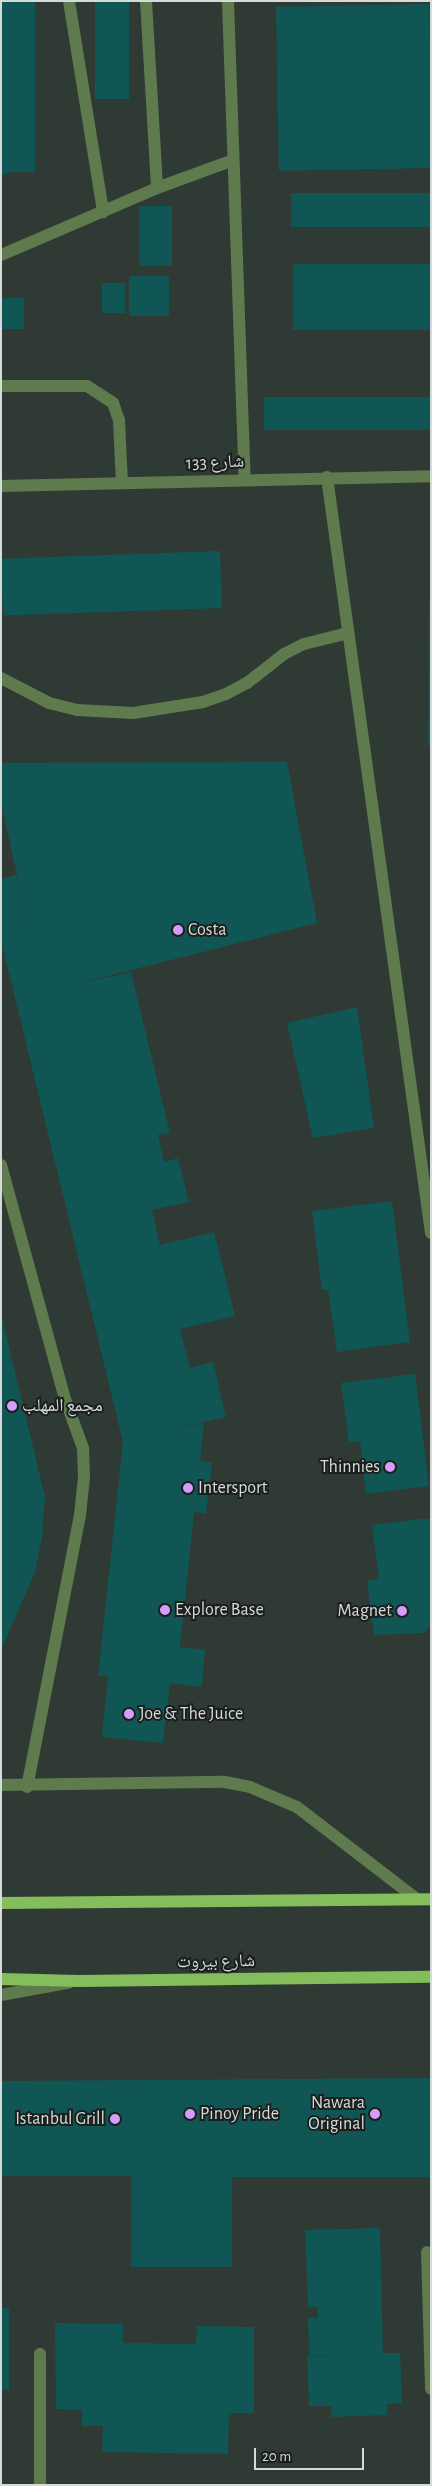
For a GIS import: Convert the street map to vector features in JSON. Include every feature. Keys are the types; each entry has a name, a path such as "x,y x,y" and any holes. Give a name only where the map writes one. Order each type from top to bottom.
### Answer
{"main road":[{"path":"1,1903 431,1899"},
{"name":"شارع بيروت","path":"1,1979 79,1982 431,1977"}],"street":[{"path":"69,1 103,212"},
{"path":"146,1 157,188"},
{"path":"228,1 245,479"},
{"path":"1,256 157,188 233,160"},
{"path":"1,386 87,386 113,403 119,420 122,484"},
{"name":"شارع 133","path":"1,486 431,476"},
{"path":"327,477 431,1233"},
{"path":"1,678 24,691 68,708 105,713 133,713 203,702 226,694 247,683 284,654 304,644 348,633"},
{"path":"1,1165 64,1396 83,1448 84,1477 80,1515 27,1787"},
{"path":"1,1785 27,1787 225,1782 250,1787 297,1807 417,1899"},
{"path":"1,1996 79,1982"},
{"path":"427,2252 431,2389"},
{"path":"40,2354 40,2485"}],"building":[{"path":"2,1 35,1 35,172 2,172"},
{"path":"95,1 129,1 129,99 95,99"},
{"path":"429,4 431,168 279,171 276,7"},
{"path":"1,139 10,173 1,175"},
{"path":"291,193 431,193 431,227 291,227"},
{"path":"139,206 172,206 172,266 139,266"},
{"path":"293,264 431,264 431,330 293,330"},
{"path":"129,276 169,276 169,316 129,316"},
{"path":"102,283 125,283 125,313 102,313"},
{"path":"1,298 24,298 24,329 1,329"},
{"path":"264,397 431,397 431,430 264,430"},
{"path":"220,551 222,608 3,616 1,559"},
{"path":"429,601 431,601 431,746 428,746"},
{"path":"287,762 317,923 76,984 131,972 170,1133 158,1135 164,1162 178,1158 189,1202 152,1210 160,1245 214,1232 235,1316 180,1329 190,1368 213,1362 226,1417 170,1430 204,1423 200,1461 212,1463 206,1514 194,1512 180,1647 205,1650 202,1687 170,1683 163,1743 102,1737 108,1676 98,1676 123,1442 1,940 1,879 17,875 44,992 1,804 1,763"},
{"path":"357,1007 374,1128 313,1138 287,1023"},
{"path":"392,1201 410,1342 337,1352 328,1290 322,1290 312,1211"},
{"name":"مجمع المهلب","path":"2,1318 45,1497 42,1537 35,1572 1,1650"},
{"path":"415,1374 429,1486 366,1494 360,1441 349,1443 341,1383"},
{"path":"431,1518 431,1624 424,1633 374,1635 367,1581 379,1579 372,1525"},
{"path":"431,2078 431,2177 232,2177 232,2267 131,2267 131,2176 1,2176 1,2081"},
{"path":"380,2228 383,2353 400,2353 402,2403 387,2404 387,2415 331,2417 331,2406 309,2406 307,2356 339,2355 309,2355 308,2318 318,2318 318,2307 308,2307 305,2230"},
{"path":"1,2308 9,2308 9,2390 1,2390"},
{"path":"55,2323 123,2324 123,2343 196,2344 197,2326 254,2327 254,2413 229,2413 228,2454 102,2452 103,2426 82,2426 82,2410 56,2409"}],"place":[{"name":"Costa","path":"178,930"},
{"name":"مجمع المهلب","path":"12,1406"},
{"name":"Thinnies","path":"390,1467"},
{"name":"Intersport","path":"188,1488"},
{"name":"Explore Base","path":"165,1610"},
{"name":"Magnet","path":"402,1611"},
{"name":"Joe & The Juice","path":"129,1714"},
{"name":"Pinoy Pride","path":"190,2114"},
{"name":"Nawara Original","path":"375,2114"},
{"name":"Istanbul Grill","path":"115,2119"}]}
